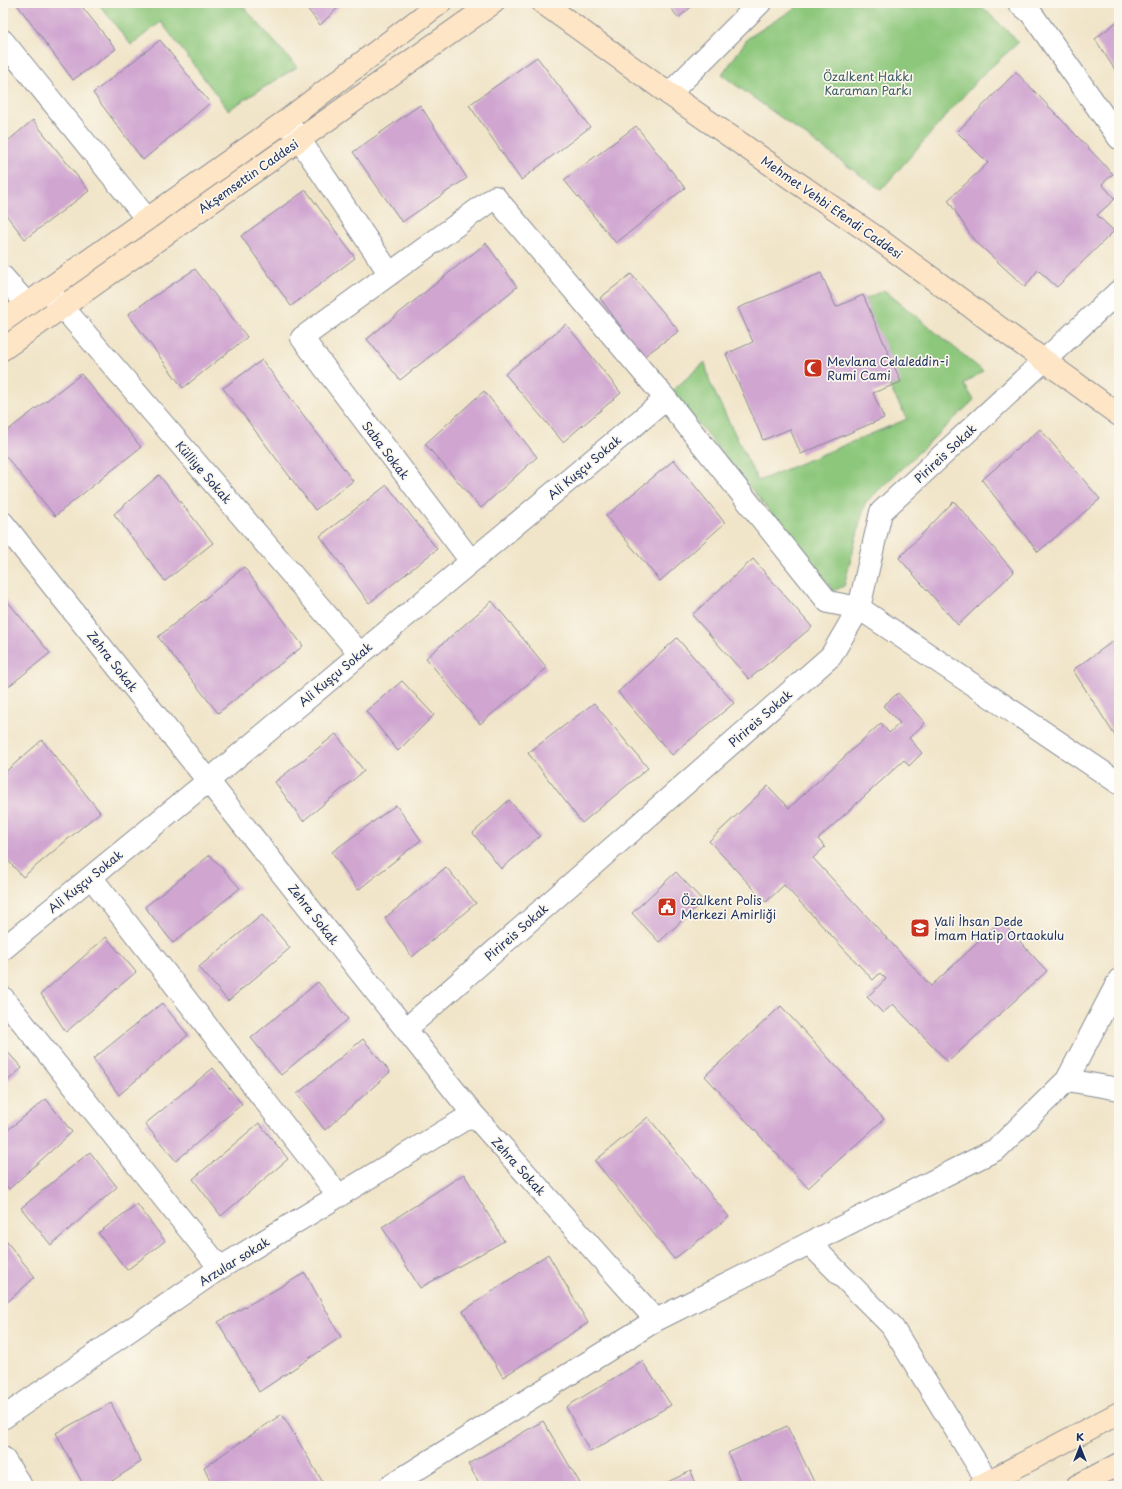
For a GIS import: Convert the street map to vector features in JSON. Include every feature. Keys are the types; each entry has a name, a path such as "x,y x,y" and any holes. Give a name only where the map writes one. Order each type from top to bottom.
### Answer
{"street":[{"name":"Akşemsettin Caddesi","path":"3,322 287,120 440,3"},
{"name":"Akşemsettin Caddesi","path":"3,349 493,3"},
{"name":"Mehmet Vehbi Efendi Caddesi","path":"543,3 669,94 870,233 1119,415"},
{"path":"669,94 760,3"},
{"path":"1032,6 1119,138"},
{"path":"3,41 147,220"},
{"path":"287,120 390,274 495,197 666,398 828,602 859,608 1119,782"},
{"name":"Saba Sokak","path":"390,274 302,338 471,561"},
{"path":"3,277 27,304"},
{"name":"Külliye Sokak","path":"48,290 360,654"},
{"name":"Pirireis Sokak","path":"406,1030 831,656 859,608 881,512 1119,291"},
{"name":"Ali Kuşçu Sokak","path":"3,949 208,781 666,398"},
{"name":"Zehra Sokak","path":"6,534 208,781 473,1114 656,1320"},
{"path":"91,877 339,1196"},
{"path":"390,1486 656,1320 997,1149 1068,1080 1119,980"},
{"path":"3,998 220,1268"},
{"path":"1068,1080 1119,1089"},
{"name":"Arzular sokak","path":"3,1418 220,1268 473,1114"},
{"path":"808,1243 891,1325 984,1484 1119,1413"},
{"path":"3,1458 21,1486"},
{"path":"1077,1486 1119,1464"}],"green space":[{"path":"98,3 240,3 297,67 228,110 161,22 131,45"},
{"name":"Özalkent Hakkı Karaman Parkı","path":"803,3 978,3 1019,42 980,77 881,190 722,75 748,38"},
{"path":"884,290 983,371 964,384 974,400 865,503 844,586 834,591 672,391 705,362 710,383 758,481 907,419 886,380 855,304"}],"building":[{"path":"16,3 79,3 116,49 73,80"},
{"path":"303,3 343,3 320,25"},
{"path":"668,3 696,3 678,18"},
{"path":"1119,20 1119,76 1095,39"},
{"path":"160,40 210,103 143,160 93,93"},
{"path":"537,57 590,127 521,180 469,105"},
{"path":"1016,72 1113,174 1102,184 1115,199 1097,215 1114,231 1057,287 1038,270 1025,287 973,239 948,200 988,163 957,132"},
{"path":"420,105 467,178 402,222 353,152"},
{"path":"33,120 89,191 25,239 3,211 3,145"},
{"path":"636,126 685,188 616,243 564,180"},
{"path":"306,190 355,258 291,306 241,236"},
{"path":"486,243 517,287 400,380 367,339"},
{"path":"195,269 247,337 183,388 128,314"},
{"name":"Mevlana Celaleddin-i Rumi Cami","path":"821,273 836,307 863,295 901,382 873,393 884,418 801,454 790,429 763,440 726,354 753,342 738,308"},
{"path":"631,274 679,331 643,357 600,298"},
{"path":"566,324 621,393 563,442 505,374"},
{"path":"262,360 353,481 315,510 223,388"},
{"path":"81,374 141,447 55,516 3,453 3,434"},
{"path":"484,391 537,457 481,508 425,444"},
{"path":"1040,429 1100,499 1038,552 982,480"},
{"path":"674,460 725,523 660,581 606,516"},
{"path":"159,475 213,543 165,581 114,514"},
{"path":"387,485 437,549 369,603 320,536"},
{"path":"954,501 1014,572 958,625 899,558"},
{"path":"753,559 812,627 749,679 692,615"},
{"path":"244,567 303,646 218,713 158,637"},
{"path":"3,596 50,653 3,691"},
{"path":"492,601 547,668 480,724 426,658"},
{"path":"1119,637 1119,742 1073,670"},
{"path":"677,638 734,703 672,755 618,692"},
{"path":"402,681 434,715 398,751 366,711"},
{"path":"898,693 925,723 909,738 922,753 909,766 904,760 818,839 825,847 813,858 931,986 1001,921 1047,971 948,1062 893,1004 883,1013 867,997 886,979 880,973 873,980 784,885 766,902 709,841 768,786 789,808 881,723 889,733 900,723 883,706"},
{"path":"594,703 648,768 582,823 528,753"},
{"path":"336,734 364,771 303,821 275,782"},
{"path":"42,740 100,812 23,877 3,855 3,774"},
{"path":"509,800 540,836 501,869 473,833"},
{"path":"396,805 421,840 358,890 332,852"},
{"path":"210,855 240,888 173,943 145,907"},
{"path":"446,867 476,903 412,957 385,918"},
{"name":"Özalkent Polis Merkezi Amirliği","path":"676,872 703,901 659,942 632,913"},
{"path":"262,915 290,948 228,1001 199,967"},
{"path":"106,937 136,972 66,1032 41,994"},
{"path":"318,982 348,1019 281,1075 251,1038"},
{"path":"162,1003 188,1035 119,1095 93,1059"},
{"path":"781,1006 884,1119 808,1188 705,1076"},
{"path":"363,1039 390,1072 325,1130 297,1094"},
{"path":"3,1047 22,1068 3,1085"},
{"path":"213,1068 242,1104 176,1161 145,1124"},
{"path":"46,1099 72,1132 9,1189 3,1182 3,1134"},
{"path":"648,1117 729,1217 674,1259 595,1161"},
{"path":"259,1123 288,1159 221,1216 193,1179"},
{"path":"90,1152 117,1187 51,1245 21,1208"},
{"path":"464,1174 504,1241 420,1288 382,1227"},
{"path":"137,1204 165,1241 127,1270 98,1233"},
{"path":"6,1241 35,1277 3,1306 3,1244"},
{"path":"548,1254 588,1323 503,1377 463,1311"},
{"path":"305,1273 341,1337 259,1392 218,1322"},
{"path":"642,1361 671,1405 590,1452 566,1407"},
{"path":"111,1403 141,1462 104,1486 84,1486 56,1433"},
{"path":"282,1414 325,1486 213,1486 204,1467"},
{"path":"543,1421 581,1485 481,1486 468,1464"},
{"path":"787,1426 816,1486 742,1486 728,1453"},
{"path":"691,1471 697,1486 659,1486"}],"place":[{"name":"Mevlana Celaleddin-i Rumi Cami","path":"813,368"},
{"name":"Özalkent Polis Merkezi Amirliği","path":"667,907"},
{"name":"Vali İhsan Dede İmam Hatip Ortaokulu","path":"920,928"}]}
